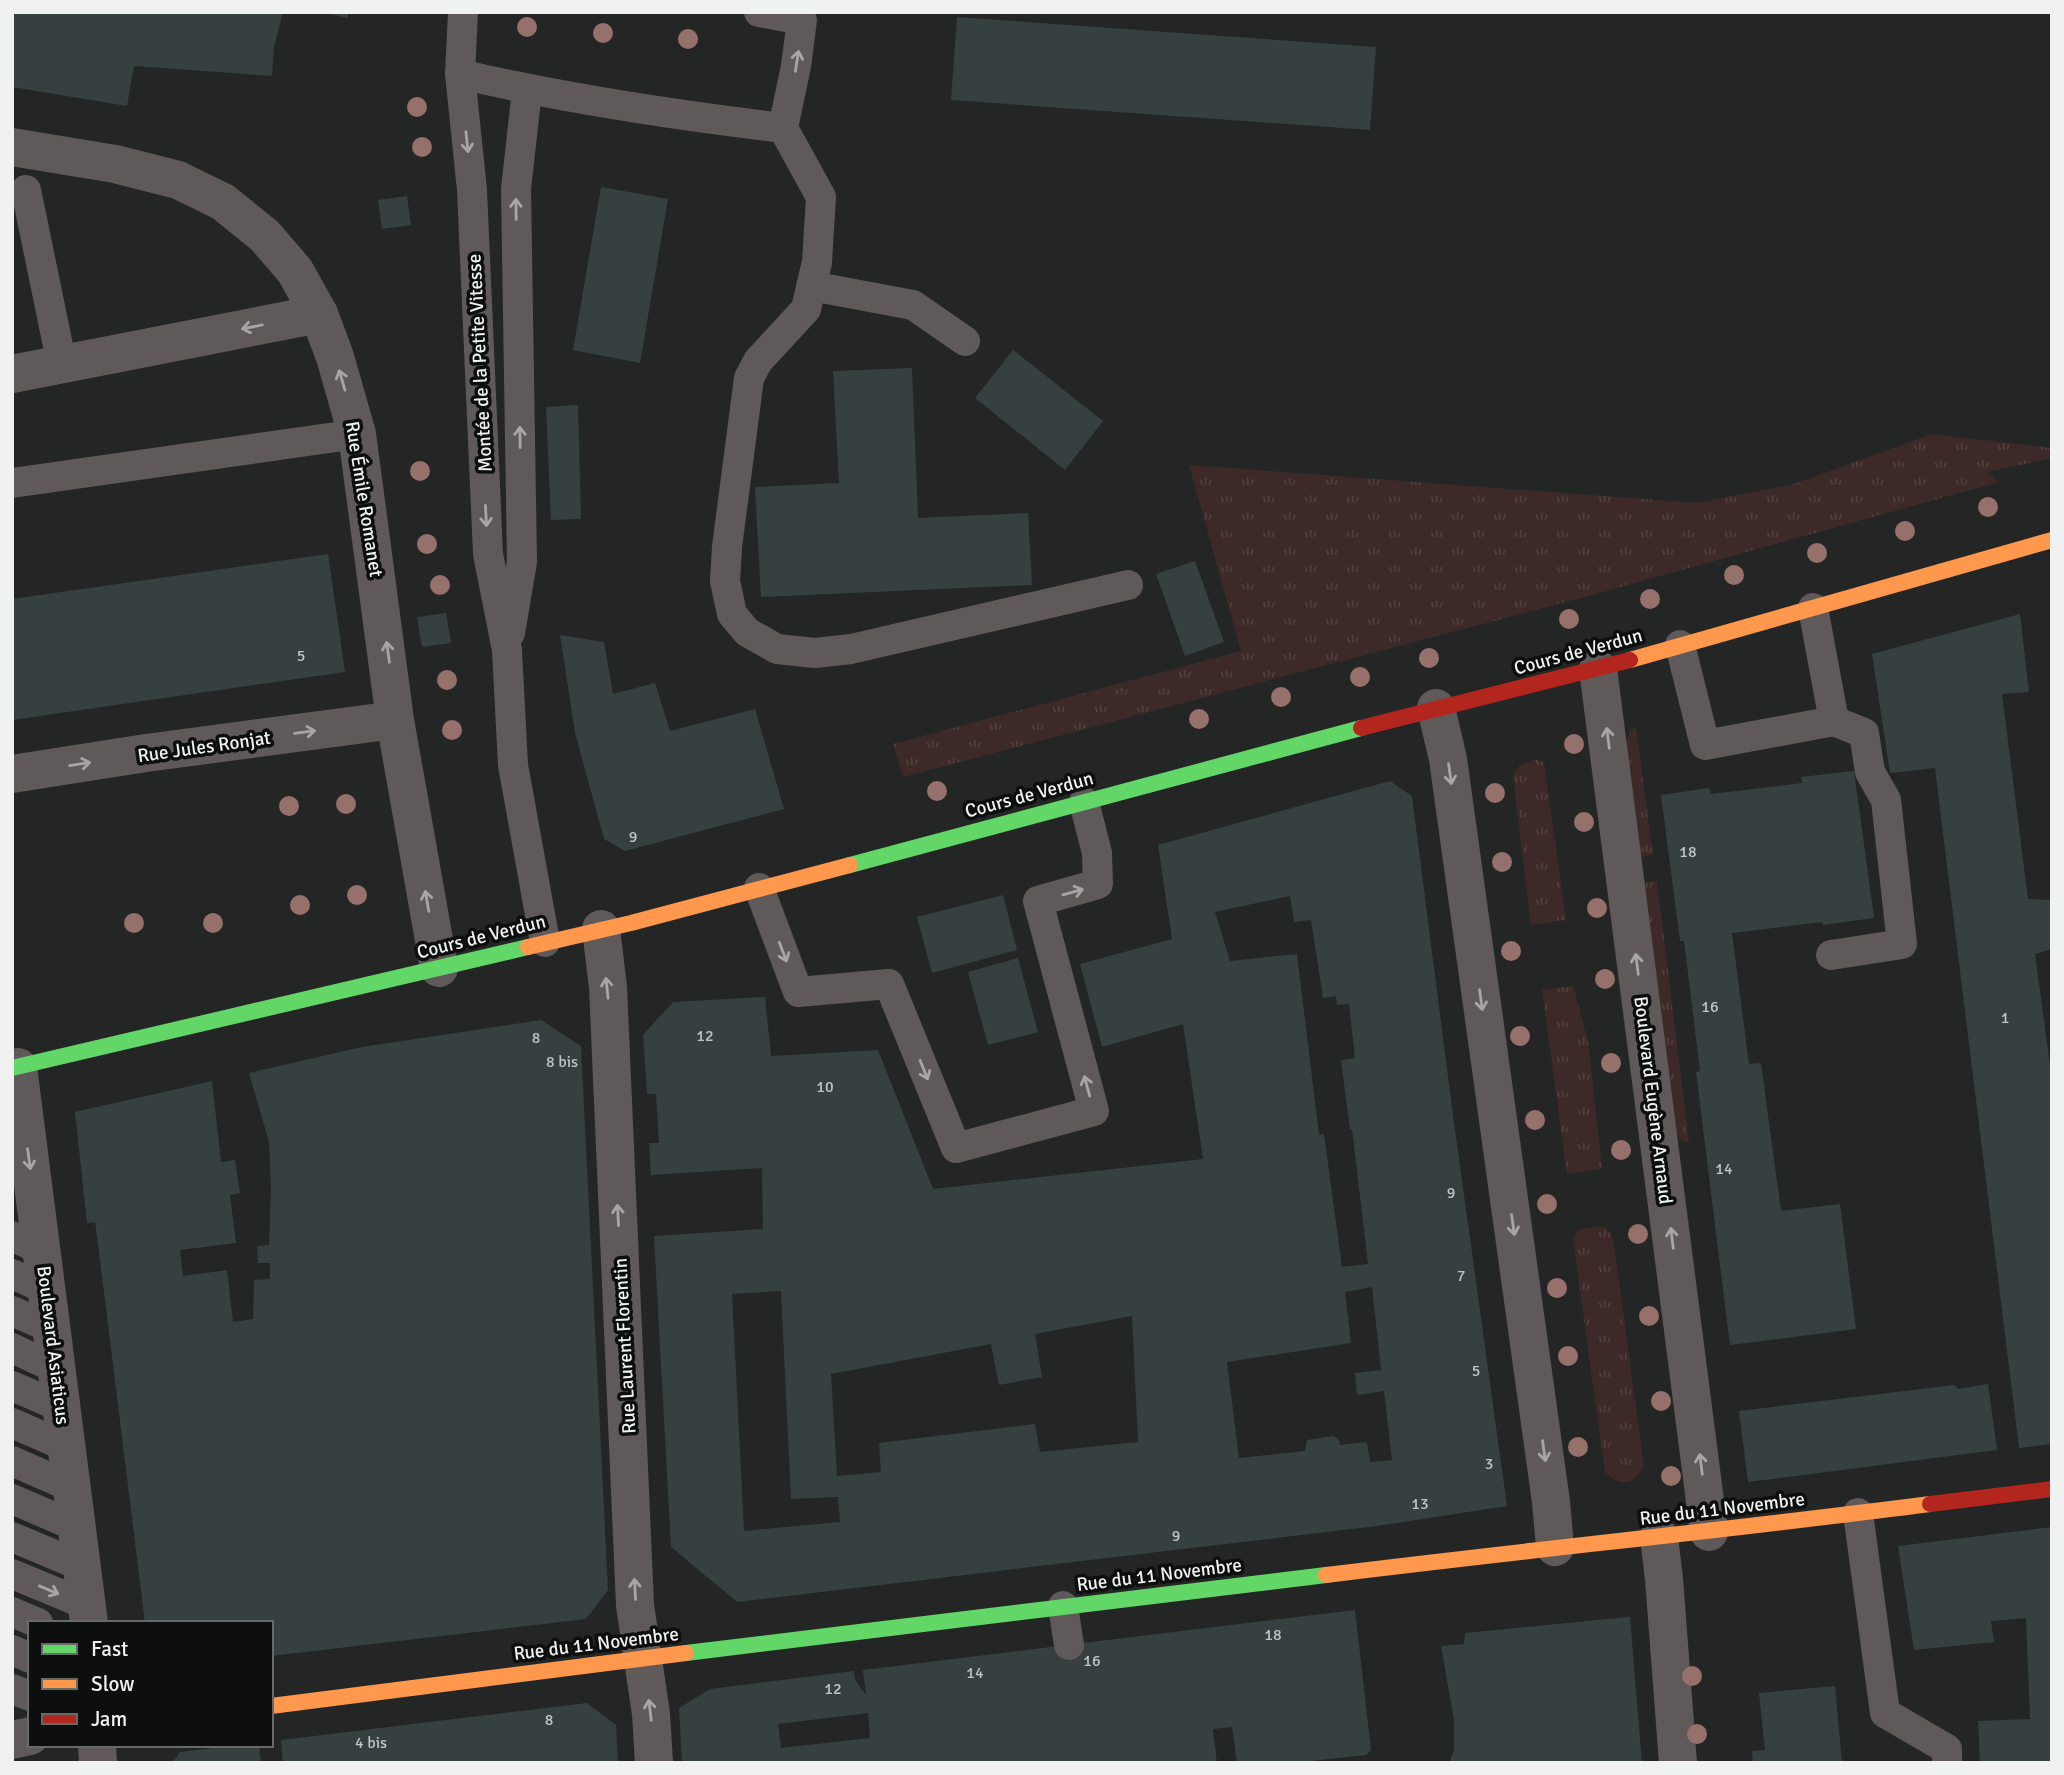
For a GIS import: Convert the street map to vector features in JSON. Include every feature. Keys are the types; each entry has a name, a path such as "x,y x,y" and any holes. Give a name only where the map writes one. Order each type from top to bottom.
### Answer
{"main road":[{"name":"Cours de Verdun","path":"15,1068 601,929 1436,708 1598,669 2052,540"},
{"name":"Rue du 11 Novembre","path":"273,1706 643,1657 2052,1489"}],"street":[{"name":"Rue Émile Romanet","path":"12,146 115,164 177,180 223,202 265,236 295,271 319,314 335,357 357,434 395,720 439,968"},
{"path":"12,374 319,314"},
{"name":"Boulevard Eugène Arnaud","path":"1598,669 1709,1532"},
{"path":"1436,708 1448,759 1555,1547"},
{"name":"Rue Jules Ronjat","path":"12,774 395,720"},
{"name":"Rue Laurent Florentin","path":"601,929 608,987 635,1605 651,1714 654,1763"},
{"name":"Boulevard Asiaticus","path":"15,1068 27,1243 48,1290 88,1614"},
{"path":"1659,1537 1678,1763"}],"lane":[{"name":"Montée de la Petite Vitesse","path":"463,12 460,74 472,190 488,554 507,650 513,765 545,942"},
{"path":"759,12 802,20 783,128 821,197 817,262 806,309 758,361 750,378 725,582 732,614 747,632 777,649 815,653 851,649 1128,585"},
{"path":"460,74 527,90 783,128"},
{"name":"Montée de la Petite Vitesse","path":"507,650 522,562 516,189 527,90"},
{"path":"26,190 62,365"},
{"path":"811,286 913,305 965,341"},
{"path":"12,483 357,434"},
{"path":"1813,608 1834,721"},
{"path":"1680,645 1705,745 1834,721 1864,733 1870,772 1886,800 1902,944 1831,955"},
{"path":"759,888 798,992 889,984 956,1148 1094,1111 1038,901 1098,884 1097,853 1084,802"},
{"path":"12,1274 48,1290"},
{"path":"12,1311 52,1329"},
{"path":"12,1348 57,1368"},
{"path":"12,1385 63,1408"},
{"path":"12,1423 67,1447"},
{"path":"12,1461 71,1487"},
{"path":"12,1499 77,1527"},
{"path":"1858,1513 1885,1713 1947,1749 1947,1763"},
{"path":"12,1536 81,1566"},
{"path":"12,1574 88,1614"},
{"path":"1063,1606 1069,1645"},
{"path":"12,1612 33,1621"}],"green space":[{"path":"1932,434 2052,448 2052,458 1987,472 1999,482 1581,598 903,777 893,744 1241,651 1189,465 1697,503 1794,484"},
{"path":"1636,728 1653,855 1640,857 1625,747 1630,730"},
{"path":"1535,759 1544,762 1566,920 1531,925 1513,775 1520,765"},
{"path":"1657,881 1689,1143 1681,1140 1675,1130 1643,883"},
{"path":"1573,986 1588,1041 1602,1169 1567,1174 1542,990"},
{"path":"1605,1226 1613,1237 1644,1467 1635,1478 1626,1482 1616,1480 1605,1472 1573,1239 1579,1229"}],"building":[{"path":"12,12 283,12 274,47 272,76 134,66 127,106 12,87"},
{"path":"322,12 348,12 348,18"},
{"path":"957,17 1376,47 1370,130 951,100"},
{"path":"601,187 668,199 640,363 573,350"},
{"path":"407,196 411,225 382,229 378,200"},
{"path":"1013,350 1103,421 1065,470 975,398"},
{"path":"912,368 918,518 1028,513 1032,585 761,597 755,487 839,483 833,371"},
{"path":"578,405 581,519 551,520 546,407"},
{"path":"328,554 345,672 12,720 12,599"},
{"path":"1195,561 1224,642 1185,656 1156,574"},
{"path":"446,613 451,643 422,647 417,617"},
{"path":"2020,614 2029,692 2002,694 2028,899 2052,900 2052,949 2035,954 2052,1080 2052,1444 2019,1448 1935,768 1890,773 1872,654"},
{"path":"560,635 604,642 613,694 655,683 670,731 755,709 784,809 625,851 604,839 575,733"},
{"path":"1854,771 1874,918 1732,933 1749,1064 1761,1063 1781,1211 1840,1204 1856,1329 1730,1345 1696,1072 1700,1071 1684,941 1680,941 1661,795 1709,788 1711,794 1802,783 1801,777"},
{"path":"1390,781 1412,796 1507,1506 1377,1526 737,1602 671,1547 654,1236 763,1229 762,1168 651,1175 649,1143 659,1143 656,1094 647,1094 643,1035 673,1002 765,997 771,1056 878,1050 933,1189 1203,1159 1183,1024 1102,1047 1080,964 1172,939 1158,845","holes":["1290,896 1294,922 1311,920 1323,998 1336,996 1337,1005 1349,1004 1355,1058 1341,1060 1368,1264 1342,1267 1324,1134 1319,1135 1297,954 1230,961 1215,912","1372,1287 1381,1370 1355,1373 1357,1395 1384,1391 1392,1460 1370,1462 1367,1442 1340,1445 1339,1440 1333,1436 1307,1440 1305,1451 1239,1458 1227,1362 1351,1343 1345,1292","781,1291 791,1499 838,1497 840,1522 744,1531 732,1294","1132,1316 1138,1442 1040,1452 1035,1424 879,1443 881,1472 837,1476 831,1374 991,1344 999,1385 1042,1377 1035,1334"]},
{"path":"1003,895 1017,950 932,973 917,917"},
{"path":"1018,958 1038,1032 988,1045 968,972"},
{"path":"541,1020 581,1046 608,1590 586,1619 273,1656 273,1621 145,1621 95,1222 87,1223 75,1112 212,1081 221,1162 235,1160 240,1193 230,1195 236,1243 180,1250 183,1276 227,1270 233,1322 253,1319 254,1280 270,1279 270,1263 258,1263 257,1246 269,1245 271,1189 269,1142 249,1073 362,1047"},
{"path":"1988,1384 1997,1450 1748,1482 1739,1411 1954,1385 1958,1389"},
{"path":"2052,1527 2052,1763 1980,1763 1978,1721 2030,1719 2026,1618 1991,1621 1994,1642 1914,1650 1898,1546"},
{"path":"1355,1610 1371,1750 1366,1755 1292,1763 1237,1763 1232,1727 1213,1729 1217,1763 682,1763 679,1708 710,1689 854,1671 855,1680 866,1695 863,1670","holes":["868,1713 870,1738 781,1748 778,1724"]},
{"path":"1630,1617 1642,1763 1449,1763 1454,1750 1454,1720 1441,1646 1464,1644 1465,1633"},
{"path":"1835,1686 1842,1763 1753,1763 1752,1751 1765,1750 1759,1693"},
{"path":"587,1703 616,1725 618,1763 283,1763 281,1740"},
{"path":"222,1747 259,1747 261,1763 172,1763 180,1752"}],"traffic: fast":[{"path":"850,865 1361,728"},
{"path":"12,1068 528,947"},
{"path":"686,1653 1326,1575"}],"traffic: slow":[{"path":"1630,660 2052,540"},
{"path":"528,947 631,923 850,865"},
{"path":"1326,1575 1930,1504"},
{"path":"273,1706 686,1653"}],"traffic: jam":[{"path":"1361,728 1630,660"},
{"path":"1930,1504 2052,1489"}]}
